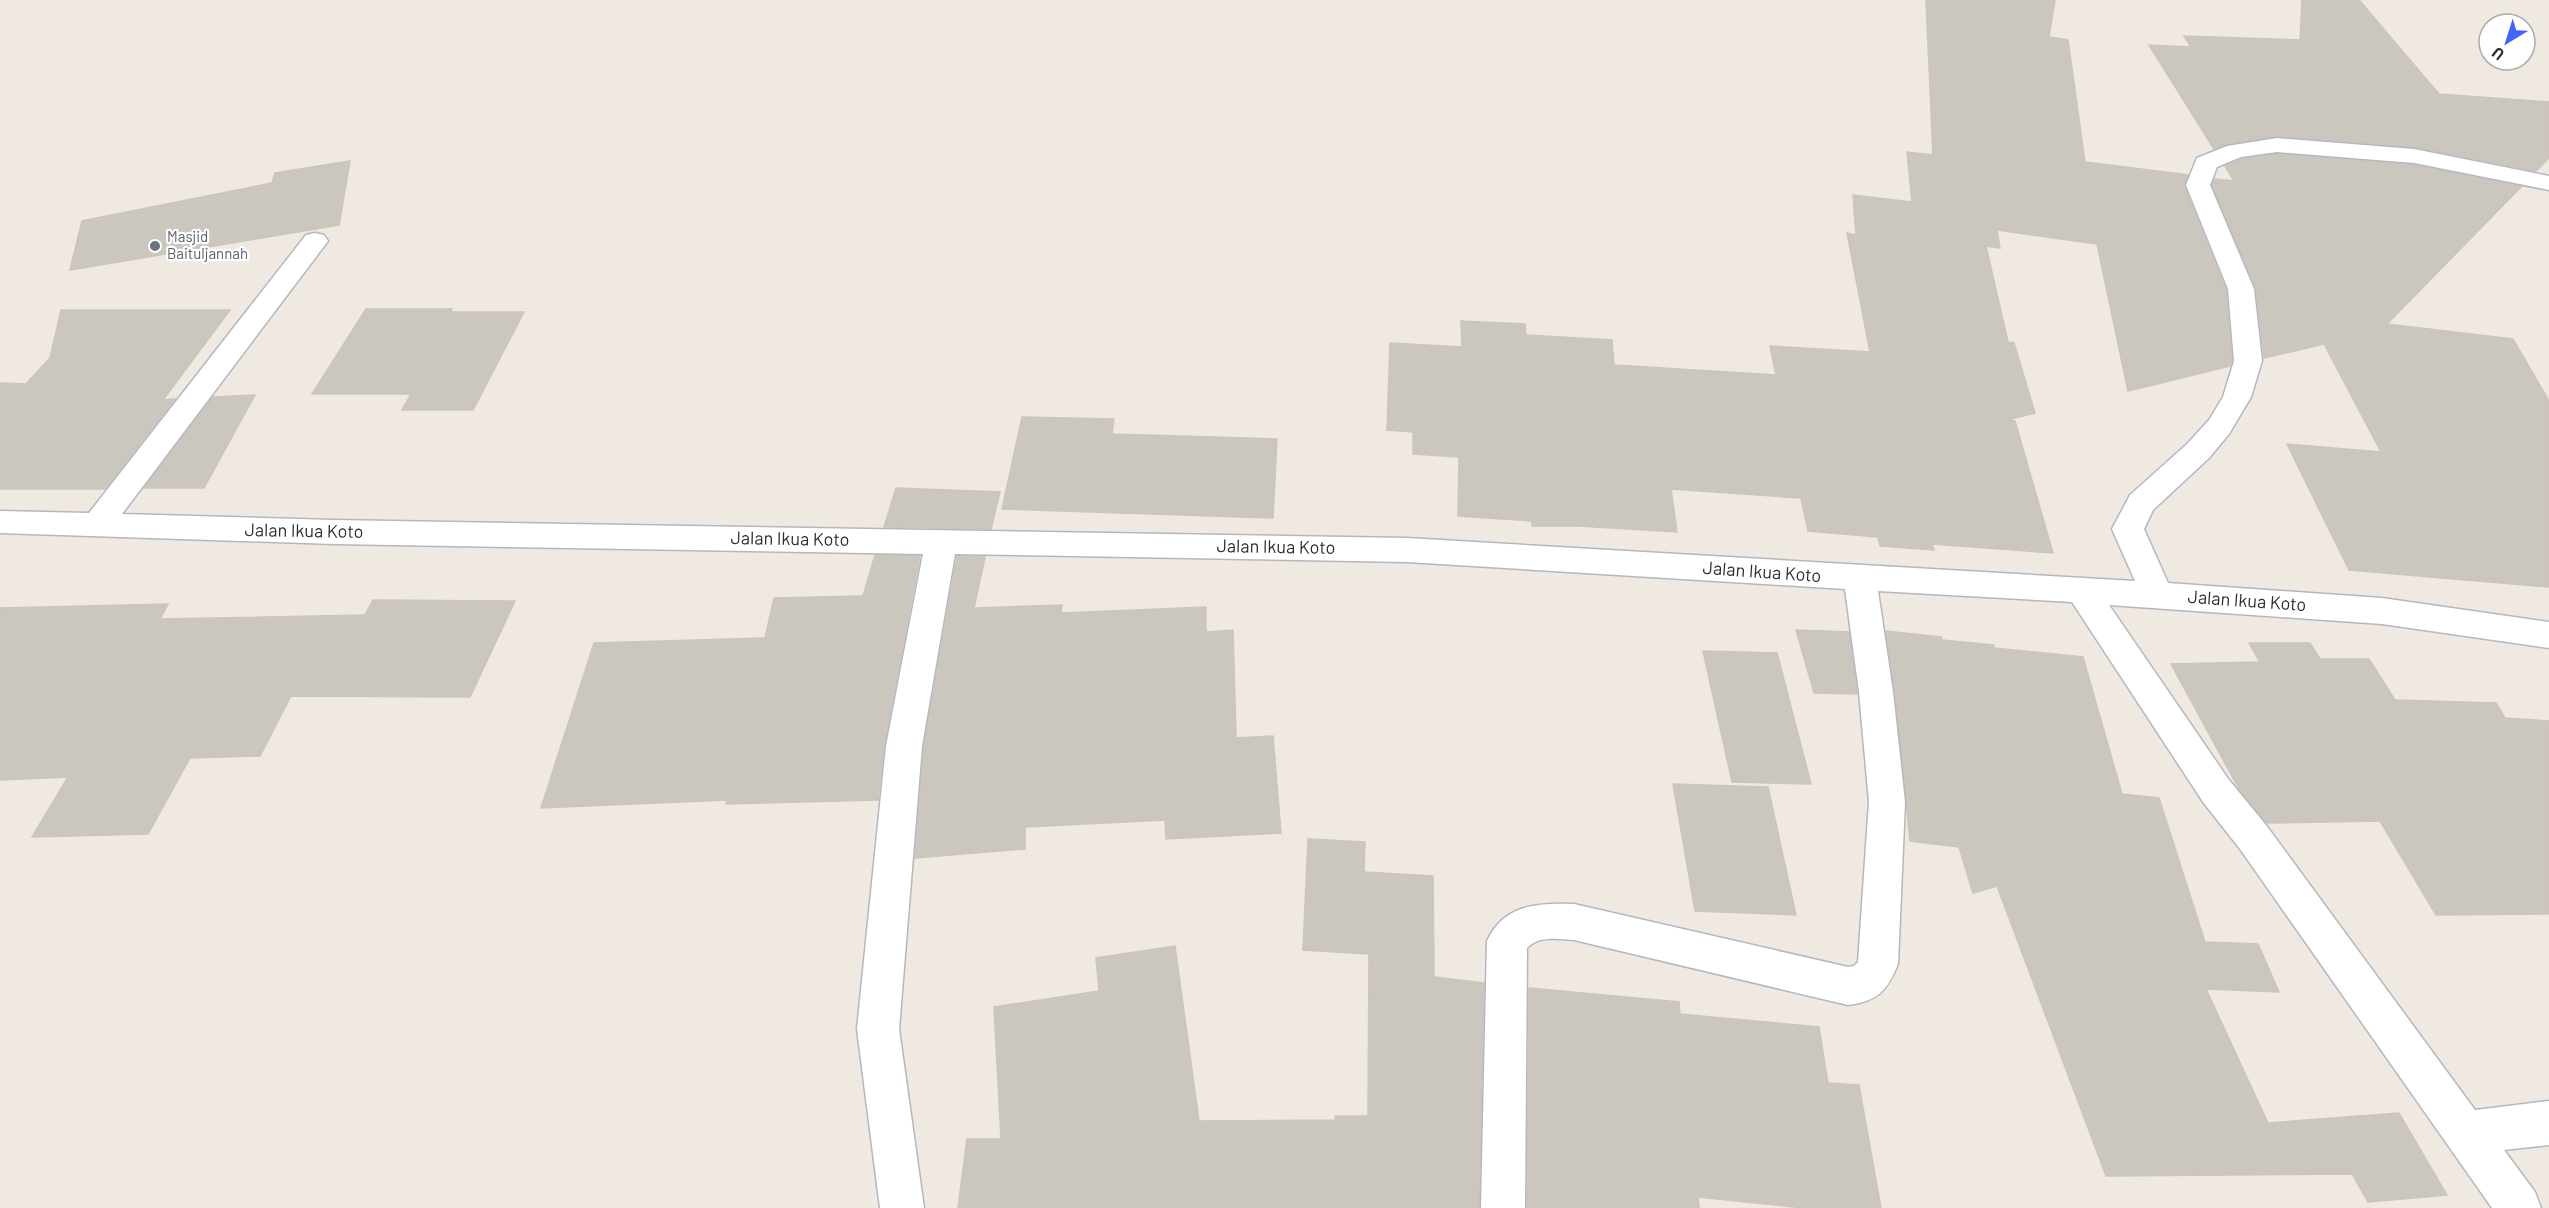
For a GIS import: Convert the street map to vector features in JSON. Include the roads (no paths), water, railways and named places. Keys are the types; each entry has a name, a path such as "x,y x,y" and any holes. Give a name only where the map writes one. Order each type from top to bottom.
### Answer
{"street":[{"path":"2157,594 2127,529 2140,503 2198,451 2219,427 2237,397 2248,362 2241,289 2198,184 2206,163 2236,151 2277,145 2414,156 2549,183"},
{"path":"96,526 315,241"},
{"name":"Jalan Ikua Koto","path":"0,522 334,532 1407,550 2157,594 2382,611 2549,635"},
{"path":"902,1208 878,1029 904,746 940,541"},
{"path":"1503,1208 1507,941 1521,927 1546,921 1574,922 1848,986 1863,984 1873,976 1878,964 1887,802 1876,692 1860,578"},
{"path":"2082,591 2216,791 2253,837 2519,1208"},
{"path":"2465,1134 2549,1122"}],"place":[{"name":"Masjid Baituljannah","path":"155,246"}]}
